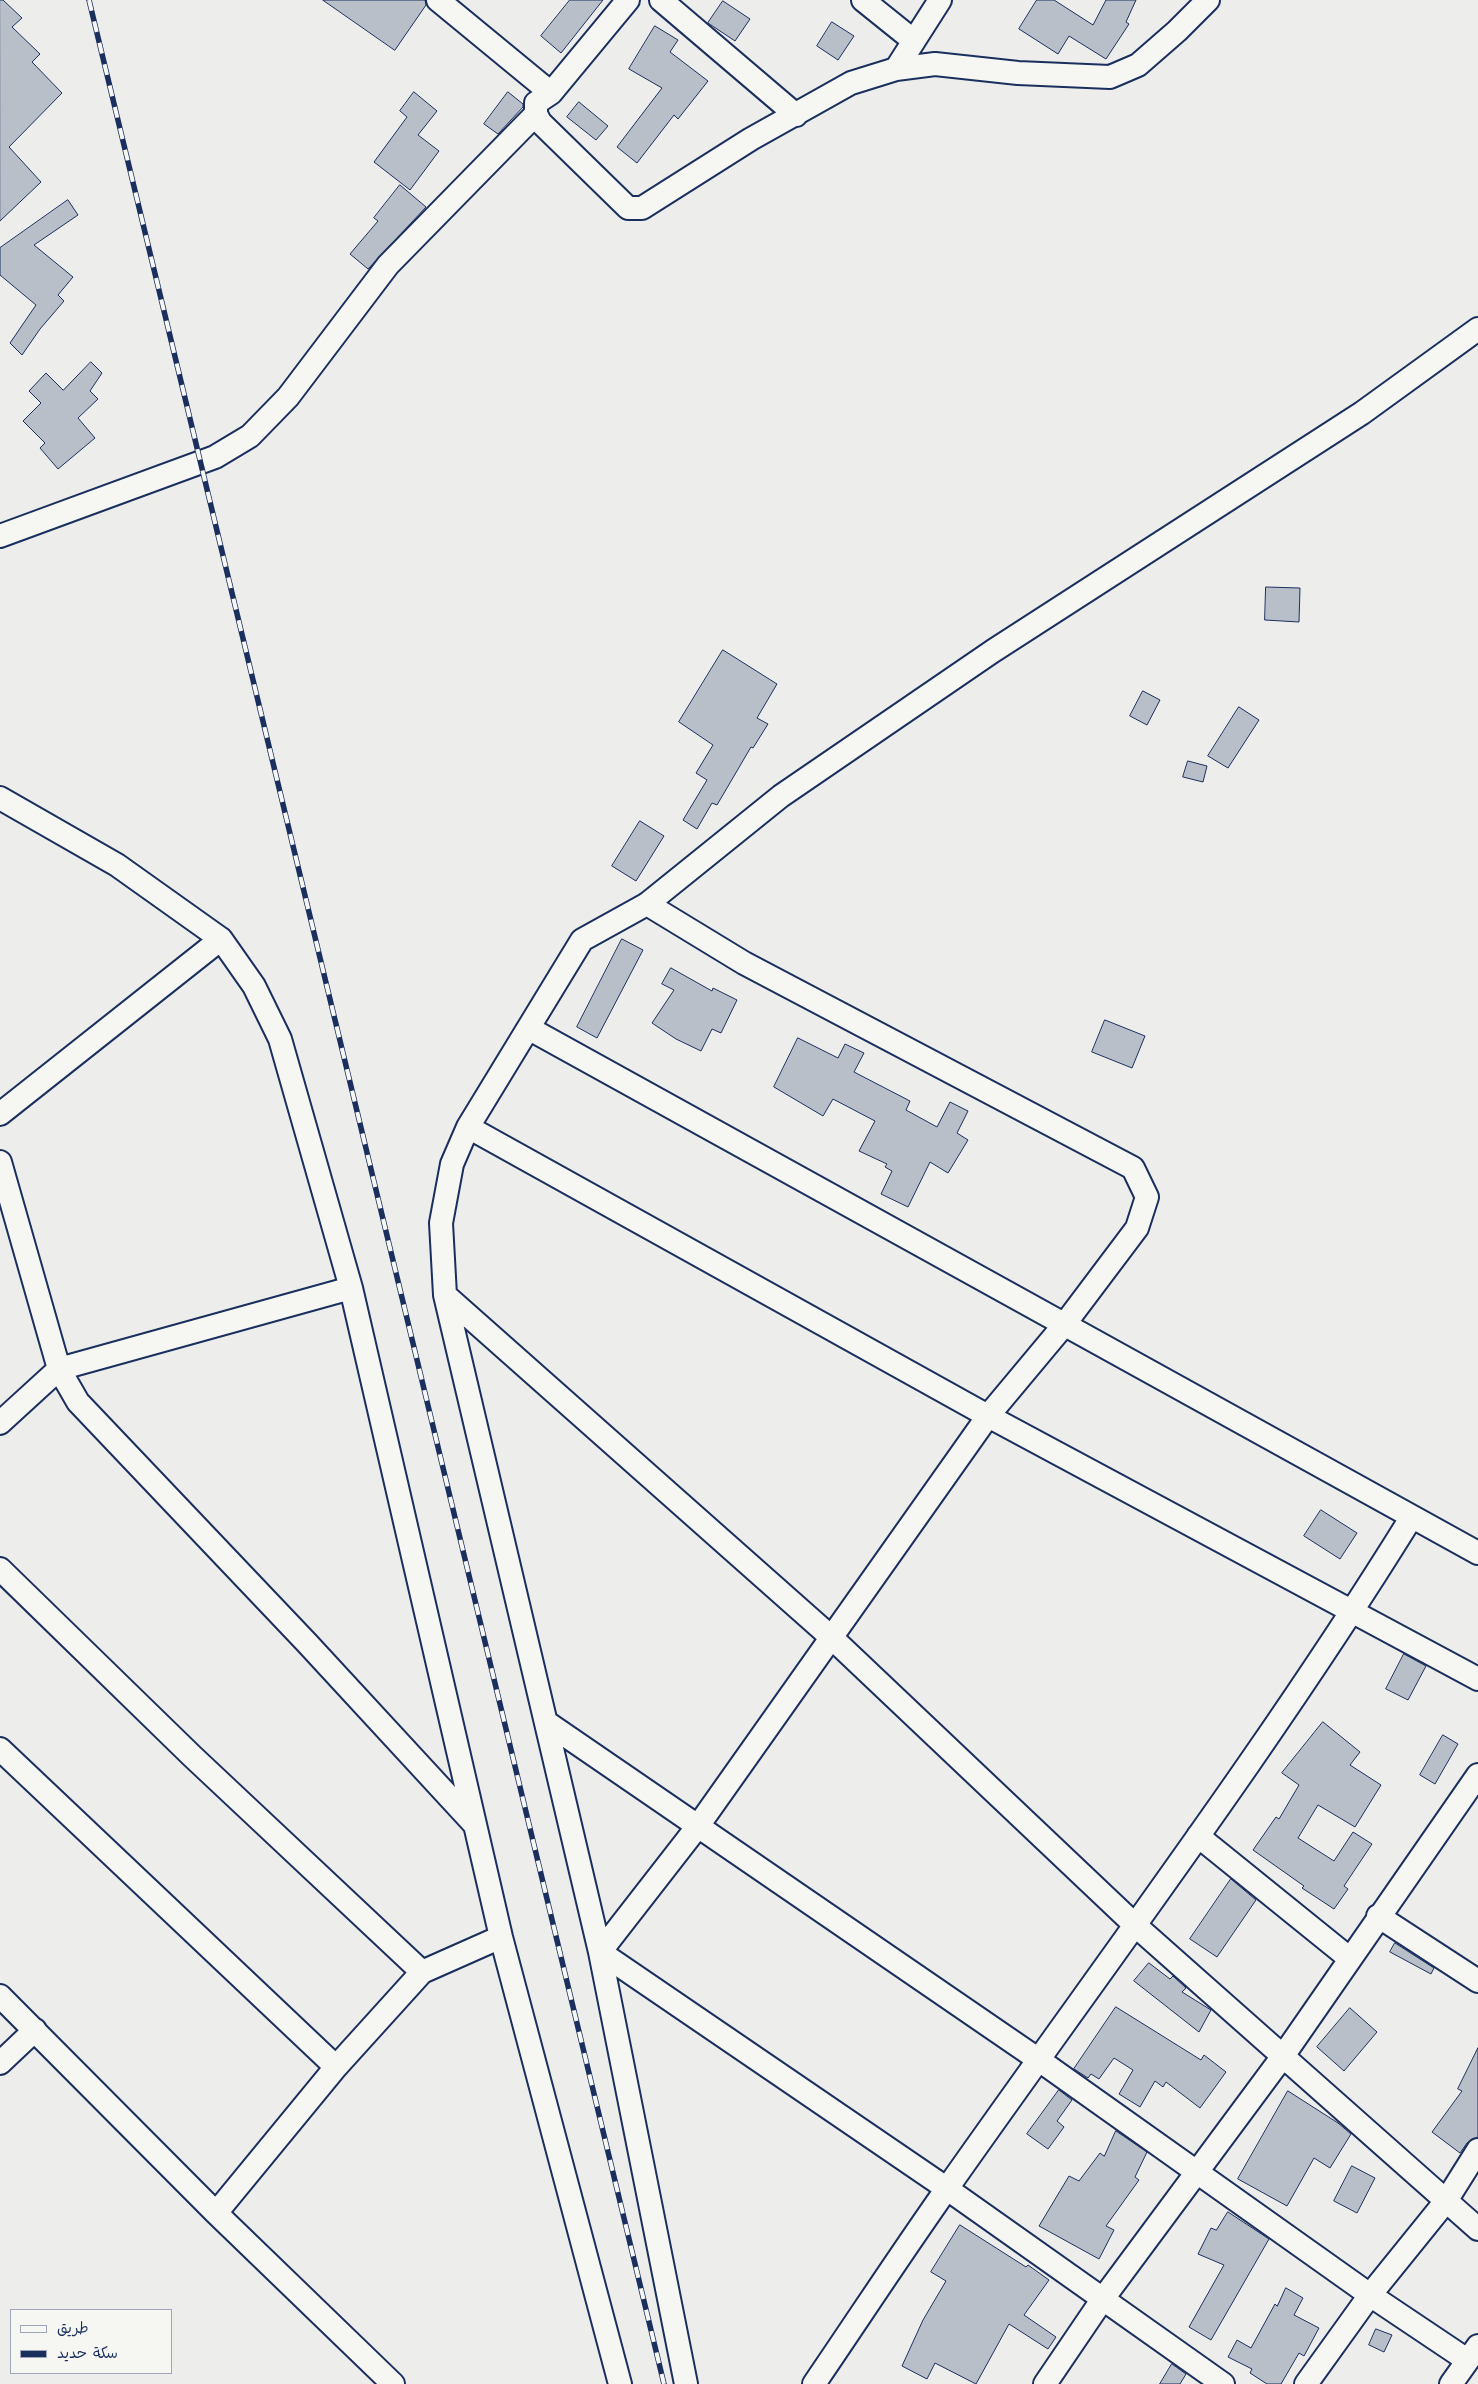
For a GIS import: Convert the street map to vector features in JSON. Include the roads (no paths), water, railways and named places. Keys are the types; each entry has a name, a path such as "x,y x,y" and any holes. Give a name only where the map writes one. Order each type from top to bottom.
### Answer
{"street":[{"path":"628,0 551,93 536,102 536,114 540,122 628,208 642,208 751,139 851,83 896,69 935,64 1018,73 1110,77 1138,65 1177,31 1208,0"},
{"path":"661,0 796,115"},
{"path":"863,0 914,41"},
{"path":"896,69 940,0"},
{"path":"443,2 551,93"},
{"path":"0,536 215,457 250,436 288,397 388,265 536,114"},
{"path":"686,2384 600,1952 445,1295 440,1223 452,1164 468,1128 530,1029 582,940 648,904 789,790 993,651 1362,413 1478,329"},
{"path":"0,798 117,865 221,939 254,986 280,1039 351,1288 501,1937 620,2384"},
{"path":"600,1952 698,1826 988,1416 1064,1325 1137,1228 1147,1197 1133,1168 744,963 648,904"},
{"path":"0,1114 221,939"},
{"path":"530,1029 1478,1553"},
{"path":"468,1128 988,1416 1478,1679"},
{"path":"0,1162 59,1369 78,1402 307,1643 475,1825"},
{"path":"0,1423 59,1369 351,1288"},
{"path":"445,1295 832,1638 1136,1926 1478,2229"},
{"path":"814,2384 946,2188 1136,1926 1353,1611 1412,1518"},
{"path":"0,1568 192,1756 422,1972"},
{"path":"546,1722 1039,2060 1370,2295 1472,2353 1451,2384"},
{"path":"0,1749 336,2067"},
{"path":"1045,2384 1102,2300 1283,2056 1378,1916 1478,1775"},
{"path":"1198,1836 1349,1958"},
{"path":"1378,1916 1478,1981"},
{"path":"216,2213 336,2067 422,1972 501,1937"},
{"path":"600,1952 946,2188 1223,2384"},
{"path":"0,1996 385,2381"},
{"path":"0,2063 35,2030"},
{"path":"1306,2384 1370,2295 1446,2201 1478,2150"}],"railway":[{"path":"89,0 664,2384"}]}
